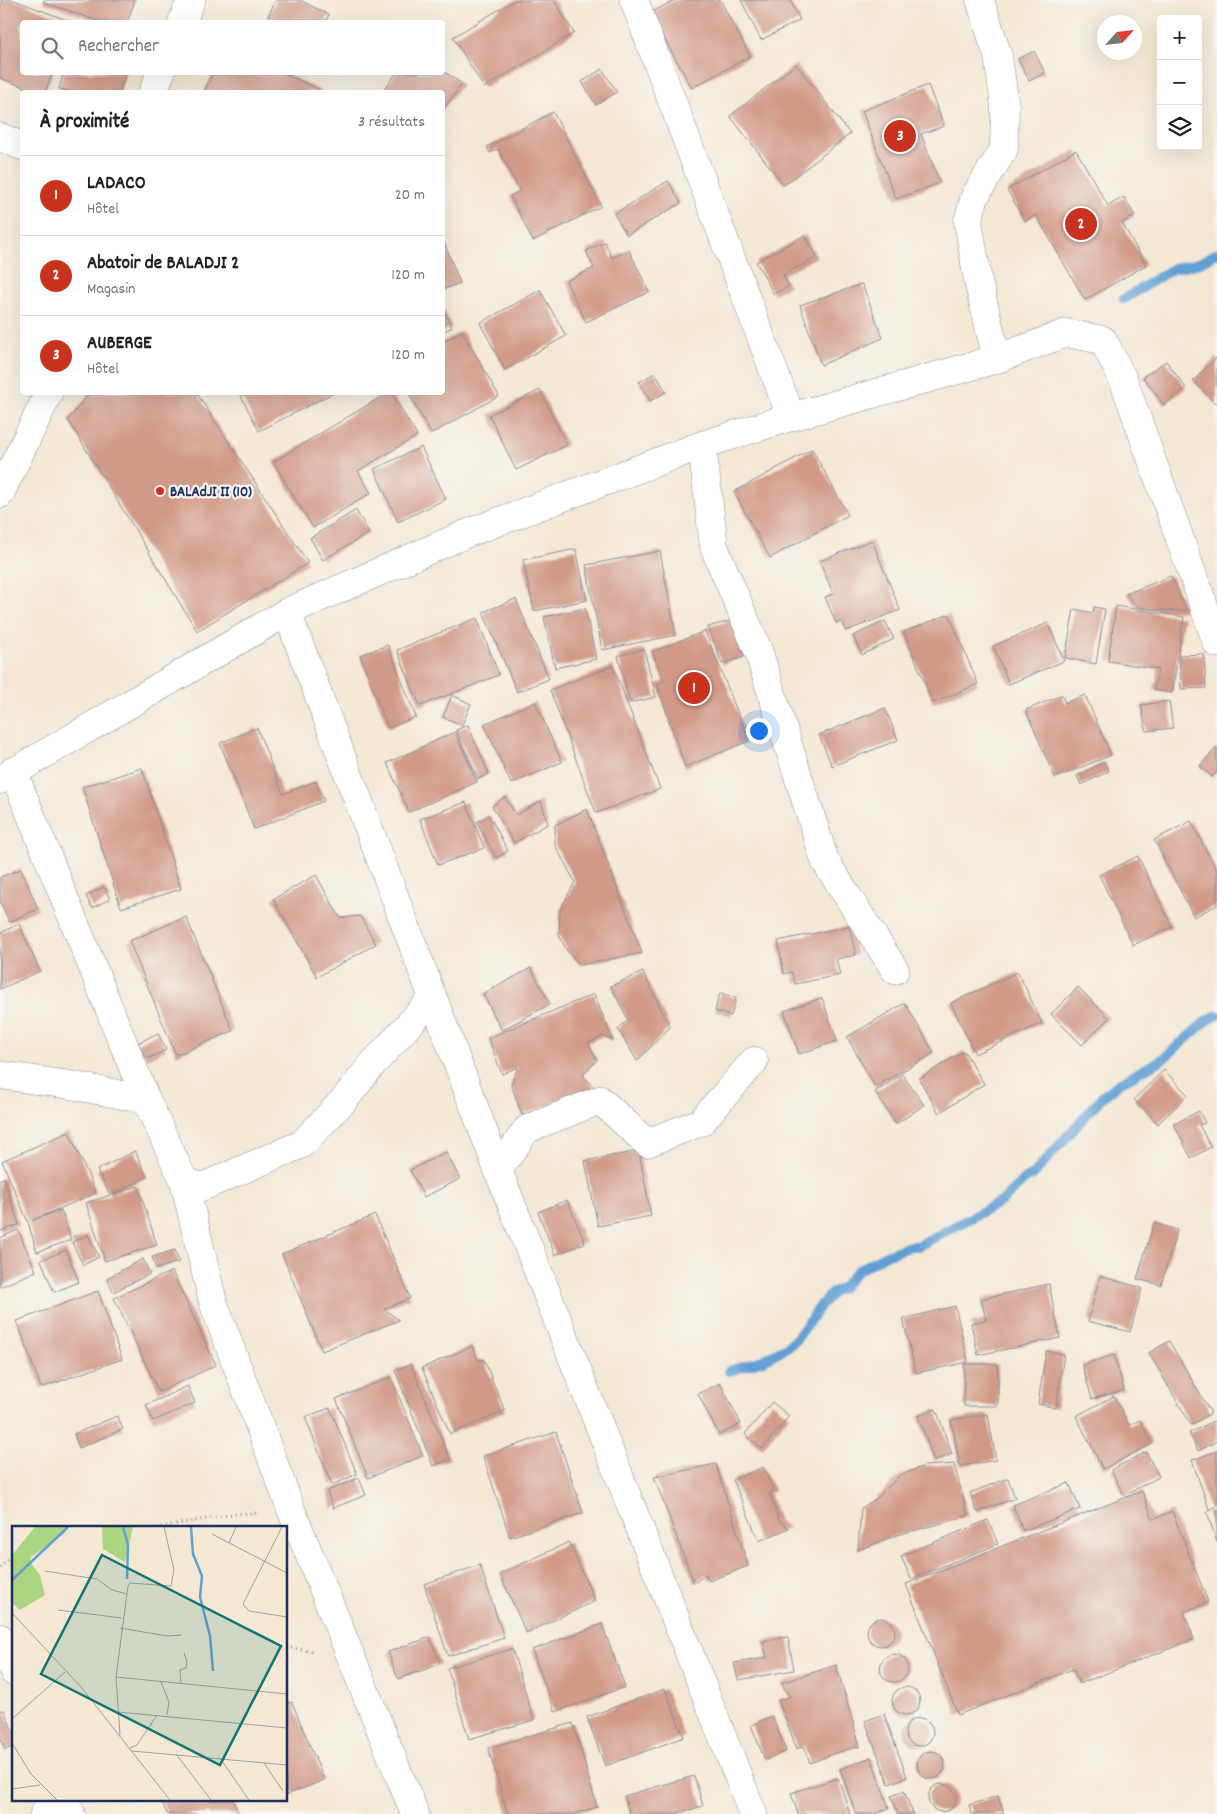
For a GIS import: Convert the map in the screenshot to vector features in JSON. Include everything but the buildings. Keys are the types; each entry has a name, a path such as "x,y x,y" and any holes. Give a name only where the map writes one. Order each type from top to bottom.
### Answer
{"street":[{"path":"183,20 191,0"},
{"path":"634,0 791,418"},
{"path":"980,0 998,56 1005,106 1004,149 975,196 968,221 978,282 997,359"},
{"path":"154,90 161,75"},
{"path":"0,137 20,145"},
{"path":"414,1814 292,1512 213,1302 184,1181 145,1097 6,775 287,612 468,533 702,444 997,359 1066,333 1103,340 1123,379 1217,643"},
{"path":"0,494 48,395"},
{"path":"702,444 714,547 758,650 825,861 895,970"},
{"path":"287,612 498,1170 753,1814"},
{"path":"184,1181 202,1187 302,1144 433,998"},
{"path":"498,1170 527,1129 600,1100 647,1143 701,1122 754,1061"},
{"path":"0,1075 145,1097"},
{"path":"0,1638 12,1667"},
{"path":"44,1814 50,1802"},
{"path":"66,1802 71,1814"}],"path":[{"path":"167,1526 232,1514 292,1512"},
{"path":"0,1568 12,1555"}],"waterway":[{"path":"1124,299 1172,269 1199,263 1217,253"},
{"path":"729,1371 763,1360 795,1341 821,1305 833,1292 842,1288 858,1270 886,1255 910,1246 918,1246 1002,1201 1025,1179 1033,1175 1102,1097 1121,1082 1163,1059 1206,1021 1217,1015"}],"place":[{"name":"AUBERGE","path":"900,136"},
{"name":"Abatoir de BALADJI 2","path":"1081,224"},
{"name":"BALAdJI II (10)","path":"160,491"},
{"name":"LADACO","path":"694,688"}]}
